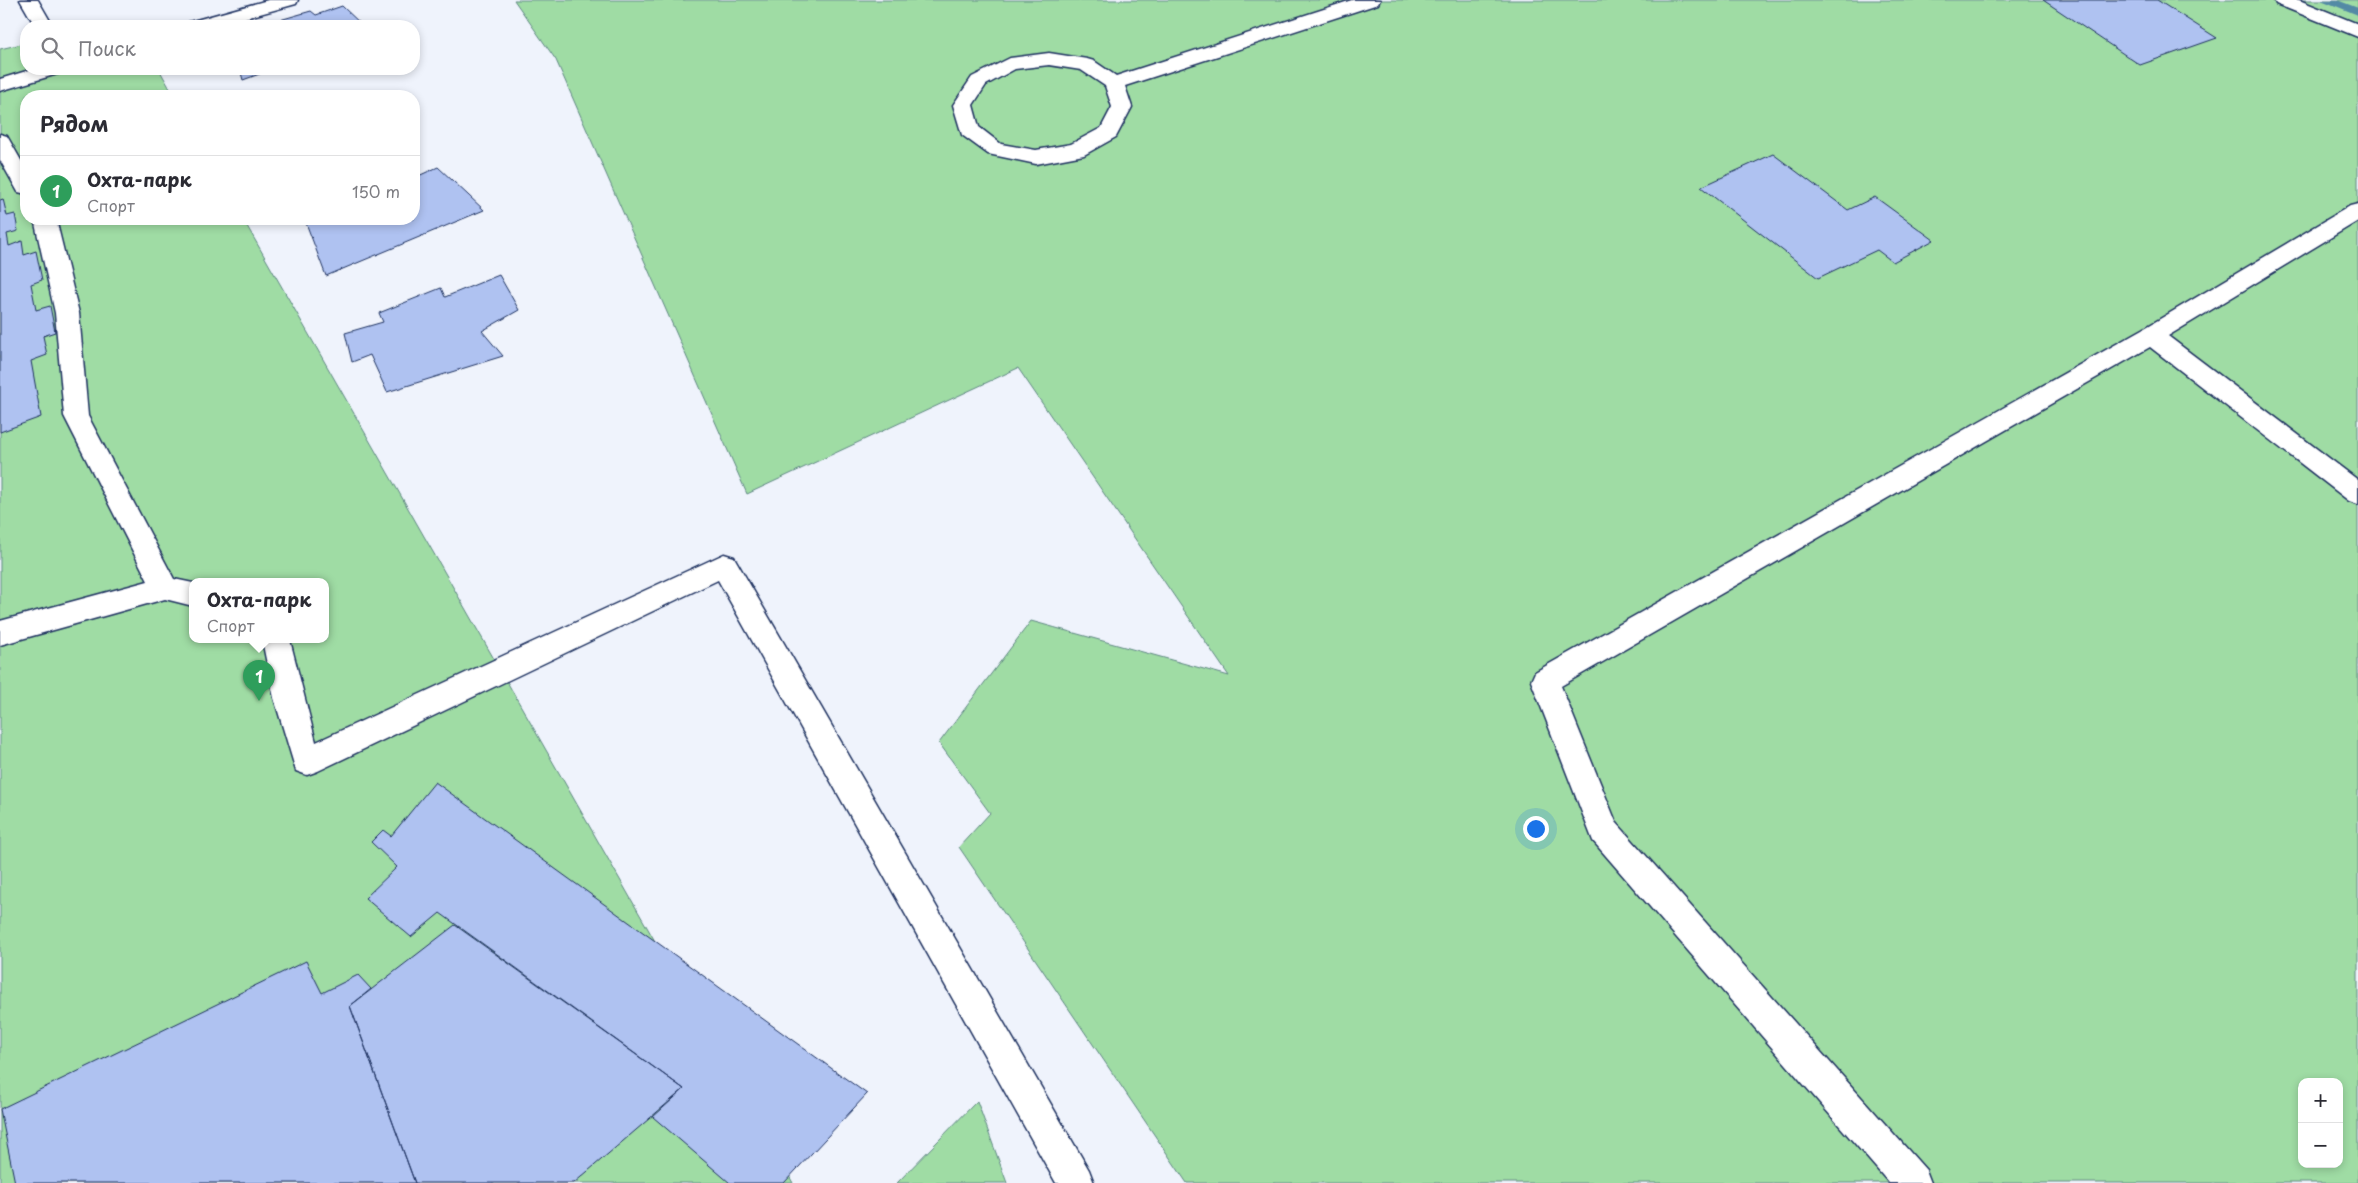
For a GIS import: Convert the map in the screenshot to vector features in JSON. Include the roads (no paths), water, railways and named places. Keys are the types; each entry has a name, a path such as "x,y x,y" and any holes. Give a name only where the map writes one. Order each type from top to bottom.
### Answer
{"street":[{"path":"29,0 41,20"},
{"path":"217,20 288,0"},
{"path":"1114,83 1371,0"},
{"path":"2283,0 2358,32"},
{"path":"1049,59 1087,65 1114,83 1122,107 1109,132 1077,150 1036,157 996,149 969,130 963,105 979,81 1010,64 1049,59"},
{"path":"0,81 20,63"},
{"path":"0,85 34,75"},
{"path":"0,141 20,176"},
{"path":"1913,1183 1604,831 1545,681 2151,335 2358,211"},
{"path":"46,225 67,313 76,416 165,588"},
{"path":"2151,335 2358,494"},
{"path":"277,643 289,698 307,761 724,565 1076,1183"},
{"path":"0,633 165,588 189,595"}],"waterway":[{"path":"2327,0 2358,12"}],"place":[{"name":"Охта-парк","path":"259,701"}]}
